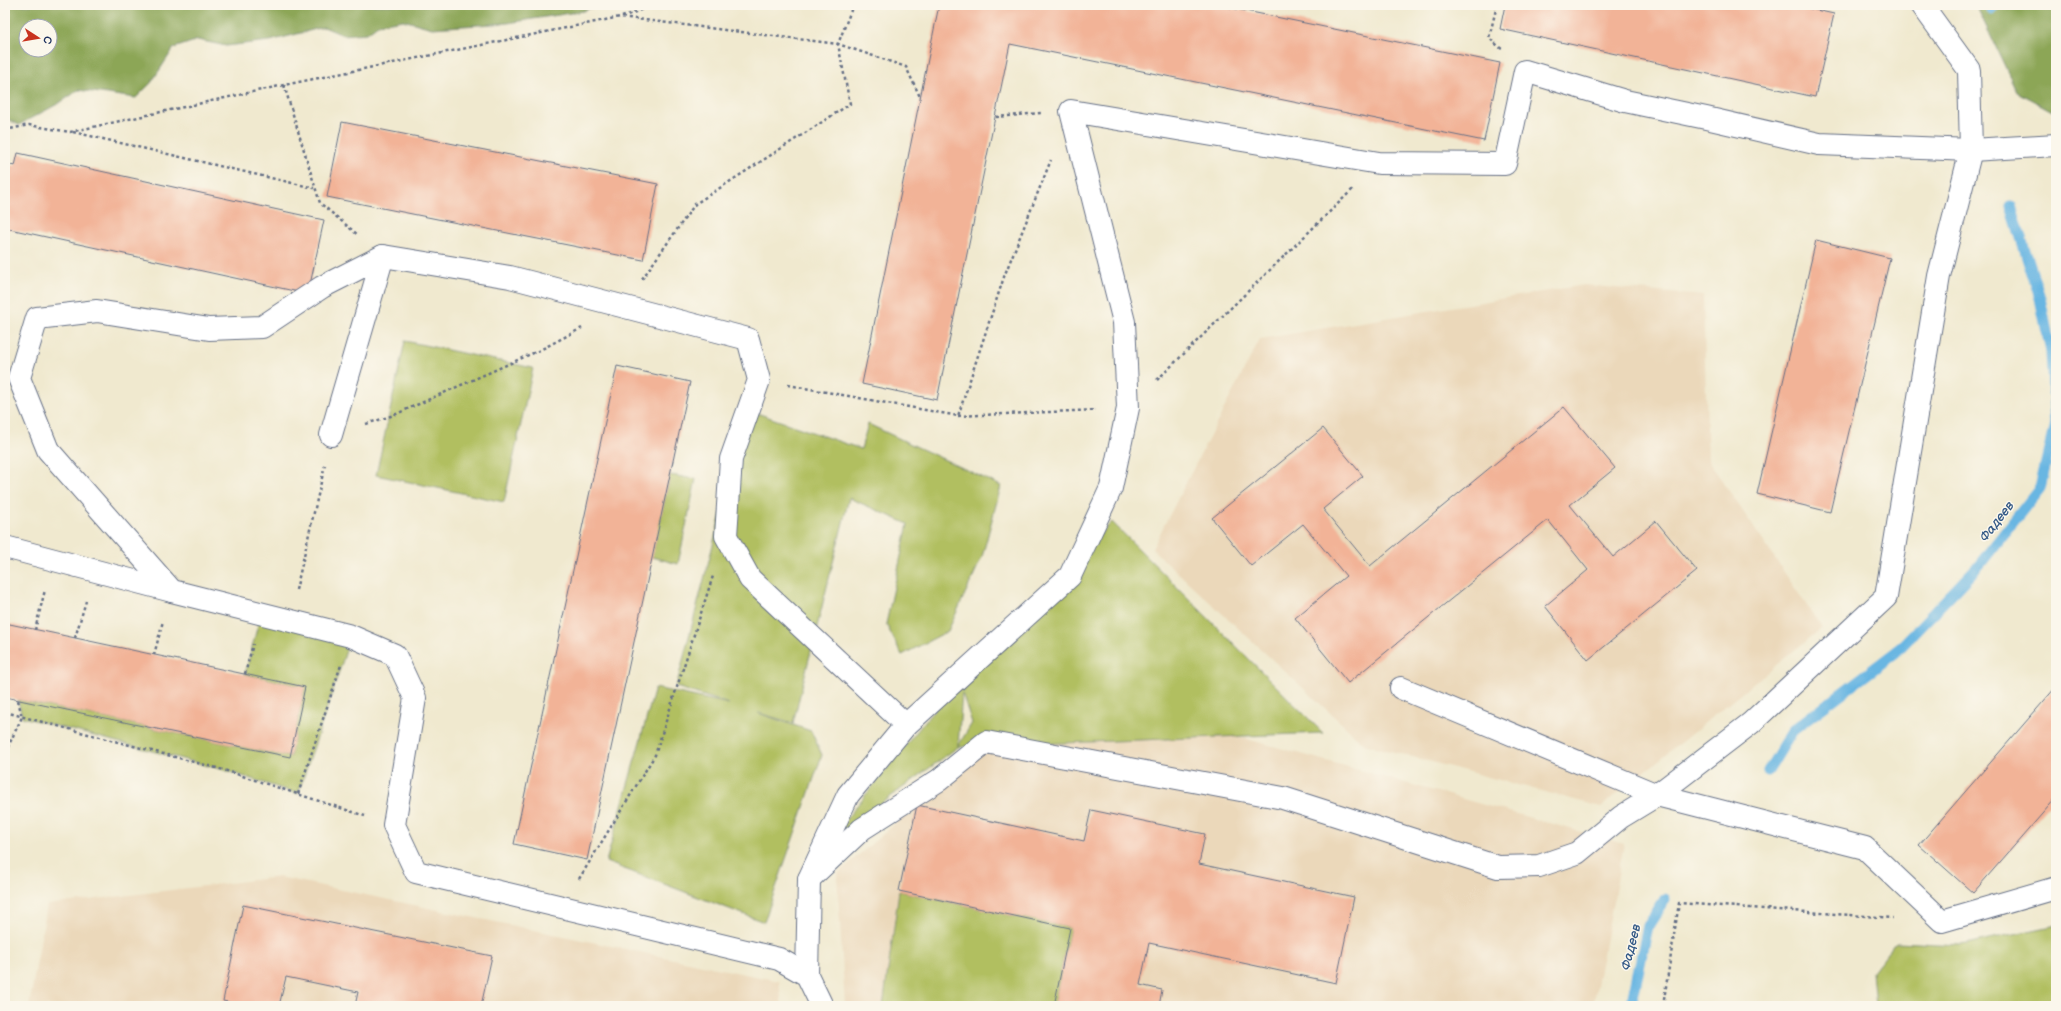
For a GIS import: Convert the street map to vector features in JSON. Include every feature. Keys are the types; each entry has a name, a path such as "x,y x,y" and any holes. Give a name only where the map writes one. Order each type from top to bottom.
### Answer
{"lane":[{"path":"809,879 862,829 939,780 986,742 1283,798 1498,867 1539,866 1577,853 1621,817 1657,795 1751,723 1886,597 1939,276 1972,150 1969,70 1922,5"},
{"path":"822,1006 807,975 809,879 848,794 906,725 1070,576 1111,488 1128,408 1124,322 1071,111 1380,163 1505,164 1525,71 1625,101 1819,144 1972,150 2056,145"},
{"path":"172,591 48,450 19,378 37,318 97,311 209,329 262,327 322,287 383,256 510,277 748,339 759,380 731,459 726,536 750,579 906,725"},
{"path":"331,435 383,256"},
{"path":"5,547 351,636 395,655 415,698 394,825 416,872 779,959 807,975"},
{"path":"1401,688 1657,795 1865,848 1942,921 2056,888"}],"path":[{"path":"70,132 284,85 620,17 654,5"},
{"path":"620,17 838,44 853,5"},
{"path":"1497,5 1489,38 1525,71"},
{"path":"284,85 314,188 320,203 383,256"},
{"path":"996,117 1071,111"},
{"path":"5,130 29,125 70,132 314,188"},
{"path":"958,416 1006,274 1053,156"},
{"path":"759,380 958,416 1128,408 1380,163"},
{"path":"562,908 655,755 726,536"},
{"path":"35,630 52,560"},
{"path":"75,638 95,571"},
{"path":"154,655 172,591"},
{"path":"298,794 351,636"},
{"path":"5,754 22,717 18,700"},
{"path":"5,712 224,770 394,825"},
{"path":"1663,1006 1679,903 1894,918"}],"shaded area":[{"path":"1584,285 1703,296 1708,460 1822,628 1601,807 1364,744 1152,549 1260,339"},
{"path":"1054,685 1624,844 1593,1006 845,1006 837,874"},
{"path":"279,877 779,981 782,1006 29,1006 47,905"}],"green space":[{"path":"5,5 598,5 583,11 508,23 432,28 403,20 379,24 367,33 343,35 324,27 270,41 226,46 198,40 174,48 151,83 136,98 78,90 57,105 19,125 5,118"},
{"path":"1976,5 2056,5 2056,113 2017,92"},
{"path":"405,341 533,368 504,502 376,475"},
{"path":"748,410 861,449 868,424 1001,486 982,557 948,631 902,655 886,624 908,524 849,498 793,723 758,713 811,731 822,755 764,922 606,862 655,688 729,704 676,687"},
{"path":"670,475 696,479 678,564 652,557"},
{"path":"1112,522 1323,733 958,747 825,845 964,673 963,691 985,653","holes":["962,693 972,723 958,746"]},
{"path":"261,613 351,636 298,794 224,770 22,717 18,700 290,757 305,687 245,674"},
{"path":"899,891 1070,928 1054,1006 883,1006"},
{"path":"2056,925 2056,1006 1875,1006 1872,972 1896,942 1961,945"}],"building":[{"path":"939,5 1217,5 1500,63 1484,141 1010,44 937,400 862,384"},
{"path":"1505,5 1793,5 1834,14 1815,97 1500,29"},
{"path":"342,122 658,184 643,260 327,197"},
{"path":"18,153 324,220 308,294 5,228 5,164 15,166"},
{"path":"1816,240 1890,258 1830,512 1757,494"},
{"path":"617,366 690,382 587,860 514,844"},
{"path":"1564,407 1615,468 1570,505 1613,557 1656,521 1697,571 1588,660 1545,606 1588,570 1548,520 1348,683 1295,618 1346,576 1303,524 1251,566 1212,518 1323,428 1363,476 1323,509 1370,566"},
{"path":"5,623 305,687 290,757 5,697"},
{"path":"2056,687 2056,798 1973,893 1919,845"},
{"path":"917,805 1084,841 1091,810 1205,834 1199,864 1354,897 1336,983 1149,943 1140,985 1162,990 1159,1006 1054,1006 1070,928 899,891"},
{"path":"243,905 492,956 481,1006 355,1006 358,992 286,977 279,1006 246,1006 223,1001"}],"waterway":[{"name":"Фадеев","path":"1991,9 1995,5"},
{"name":"Фадеев","path":"1768,771 1793,730 1896,652 1980,564 2040,488 2055,424 2051,352 2040,298 2011,206"},
{"name":"Фадеев","path":"1631,1006 1648,926 1665,899"}]}
